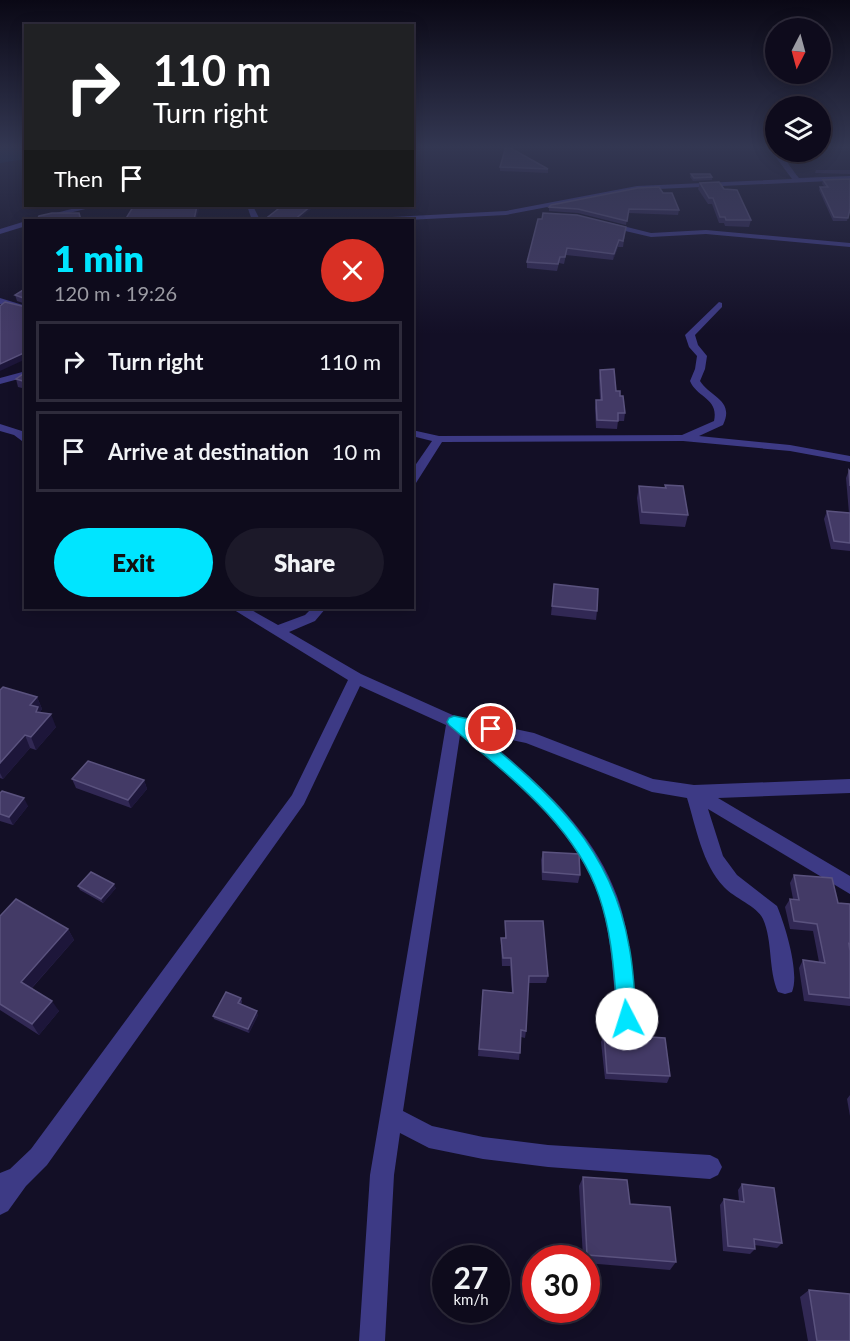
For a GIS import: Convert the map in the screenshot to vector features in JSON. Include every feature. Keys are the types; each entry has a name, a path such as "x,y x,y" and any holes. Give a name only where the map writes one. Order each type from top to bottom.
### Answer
{"street":[{"path":"37,219 78,209"},
{"path":"506,213 529,209"},
{"path":"392,219 506,213 548,215"},
{"path":"598,222 651,235 706,232 850,245"},
{"path":"0,232 24,224"},
{"path":"0,301 24,308"},
{"path":"683,438 719,423 722,414 718,402 697,386 695,381 703,363 701,353 690,340 690,335 719,305"},
{"path":"0,381 24,375"},
{"path":"0,427 18,433 24,439"},
{"path":"414,433 440,439 683,438 790,448 850,459"},
{"path":"414,477 440,439"},
{"path":"240,609 356,678 454,722 528,737 630,779 694,792 850,786"},
{"path":"278,631 310,618 318,609"},
{"path":"0,1203 9,1182 39,1157 298,800 356,678"},
{"path":"454,722 508,767 556,812 585,850 607,895 620,945 627,1019"},
{"path":"372,1341 382,1175 454,722"},
{"path":"694,792 850,886"},
{"path":"694,792 715,859 730,881 770,912 780,945 785,985"},
{"path":"391,1116 429,1137 483,1148 548,1156 710,1167"}],"building":[{"path":"132,209 196,209 194,219 126,219"},
{"path":"279,209 308,209 295,219 265,219"},
{"path":"572,209 678,209 679,210 629,209 627,221"},
{"path":"717,209 746,209 751,220 726,220 725,217 720,217"},
{"path":"830,209 850,209 848,218 834,217"},
{"path":"52,213 79,213 81,219 38,219 39,216"},
{"path":"543,213 577,215 626,227 623,241 619,240 614,254 567,248 565,257 560,257 558,264 527,262 538,219 542,219"},
{"path":"24,289 24,298 15,295"},
{"path":"5,302 24,307 24,353 0,364 0,306"},
{"path":"614,369 616,391 620,391 620,396 623,396 625,413 618,413 618,421 597,420 596,400 602,400 600,370"},
{"path":"24,373 24,381 16,379"},
{"path":"665,485 683,486 688,515 642,512 639,486 666,488"},
{"path":"827,511 850,513 850,543 834,541"},
{"path":"554,584 598,589 597,611 552,606"},
{"path":"3,687 37,697 30,705 38,707 36,712 51,714 31,737 25,735 0,763 0,690"},
{"path":"88,761 144,780 128,800 72,779"},
{"path":"2,791 24,798 9,817 0,814 0,793"},
{"path":"543,852 579,854 580,875 543,872"},
{"path":"91,872 114,884 101,899 78,886"},
{"path":"794,875 832,878 838,903 850,904 850,998 809,994 803,960 825,963 817,924 794,921 790,899 799,900"},
{"path":"16,899 68,929 21,982 52,1001 32,1024 0,1004 0,916"},
{"path":"505,921 543,921 548,976 529,976 526,1031 521,1030 520,1053 479,1049 483,990 513,993 511,958 503,958 501,938 506,938"},
{"path":"226,992 241,998 238,1003 257,1011 248,1029 213,1016"},
{"path":"604,1034 665,1038 670,1076 607,1073"},
{"path":"583,1177 627,1180 630,1204 670,1207 676,1262 600,1256 600,1245 586,1245"},
{"path":"742,1184 774,1188 782,1243 754,1239 755,1249 728,1246 724,1199 744,1202"},
{"path":"809,1290 850,1294 850,1341 817,1341"}],"route":[{"path":"491,729 454,722 508,767 556,812 585,850 607,895 620,945 627,1019"}]}
